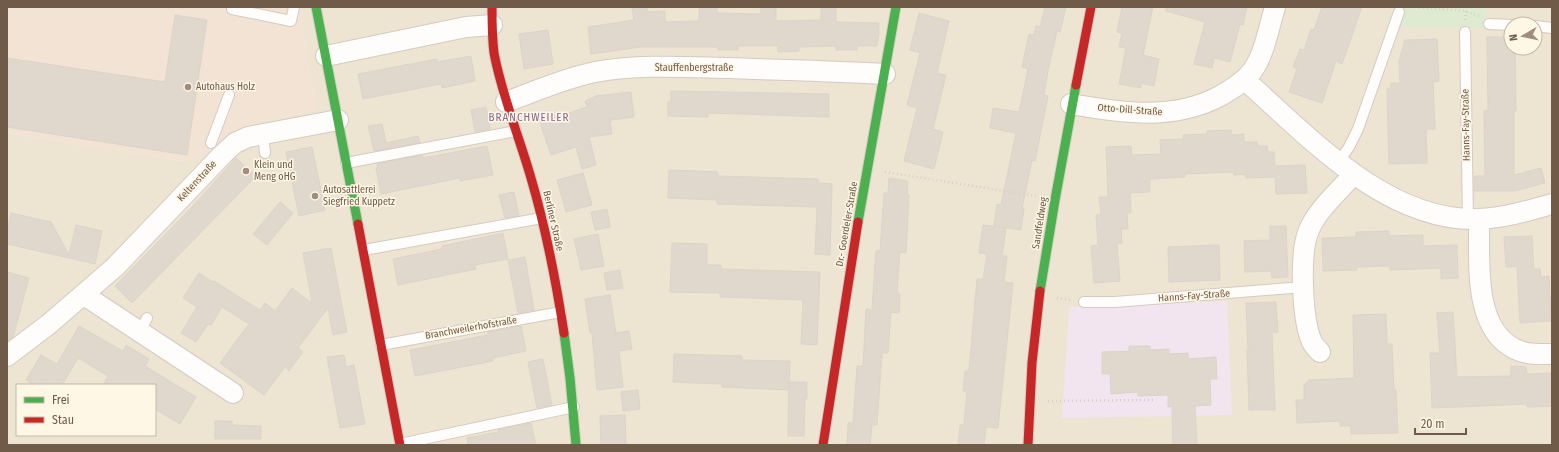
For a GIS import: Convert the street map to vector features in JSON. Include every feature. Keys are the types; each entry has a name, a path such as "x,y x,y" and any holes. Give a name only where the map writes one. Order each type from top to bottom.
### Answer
{"street":[{"name":"Dr.- Goerdeler-Straße","path":"823,445 858,220 886,74 896,7"},
{"name":"Sandfeldweg","path":"1028,445 1030,401 1039,295 1071,104 1091,7"},
{"name":"Otto-Dill-Straße","path":"1071,104 1121,112 1159,113 1178,111 1208,102 1245,80 1254,68 1275,7"},
{"path":"317,11 364,250 400,445"},
{"path":"326,56 466,27 492,16"},
{"name":"Berliner Straße","path":"492,16 494,50 506,102 532,178 542,218 561,312 569,360 576,445"},
{"name":"Stauffenbergstraße","path":"506,102 571,79 595,72 618,69 680,67 841,71 886,74"},
{"path":"1245,80 1346,169 1384,193 1417,208 1437,214 1473,219 1516,213 1552,204"},
{"name":"Keltenstraße","path":"7,356 84,295 115,267 223,154 236,143 248,137 263,133 338,120"},
{"path":"1320,352 1312,341 1308,327 1303,287 1304,244 1308,230 1315,217 1346,169"},
{"path":"1473,219 1483,302 1487,317 1494,332 1504,342 1516,350 1529,353 1552,354"},
{"path":"84,295 144,325 233,393"}],"lane":[{"path":"233,7 232,10 291,21 294,8 317,11"},
{"path":"1346,169 1349,147 1358,129 1399,12"},
{"path":"1488,24 1503,25"},
{"name":"Hanns-Fay-Straße","path":"1465,32 1473,219"},
{"path":"211,143 229,95"},
{"path":"346,164 516,131"},
{"path":"263,133 266,153"},
{"path":"364,250 542,218"},
{"name":"Hanns-Fay-Straße","path":"1084,302 1115,302 1303,287"},
{"name":"Branchweilerhofstraße","path":"381,345 561,312"},
{"path":"400,445 574,407"}],"path":[{"path":"1415,7 1465,11 1479,16 1488,24"},
{"path":"867,169 1055,199"},
{"path":"1039,295 1084,302"},
{"path":"1030,401 1153,400"}],"shaded area":[{"path":"7,7 299,7 316,111 260,121 243,127 231,133 207,156 181,161 7,133"},
{"path":"299,7 1552,7 1552,445 7,445 7,133 181,161 207,156 231,133 260,121 316,111"},
{"path":"1227,301 1232,415 1062,418 1069,307"}],"green space":[{"path":"1401,7 1486,7 1484,28 1401,27 1404,10"}],"building":[{"path":"647,7 648,12 665,11 665,22 699,21 699,7 717,7 717,13 761,14 761,7 776,7 776,21 821,20 821,7 836,7 836,22 879,23 879,33 877,46 857,46 857,50 836,50 836,46 799,47 799,51 778,52 778,46 738,46 738,50 718,50 718,47 641,47 591,54 588,27 634,20 632,8"},
{"path":"1045,7 1066,7 1060,32 1057,31 1048,71 1044,95 1048,96 1035,161 1032,160 1022,208 1024,208 1021,230 994,226 997,204 1001,205 1016,133 990,128 993,108 1019,112 1028,69 1022,67 1029,34 1034,35 1036,26 1040,27"},
{"path":"1122,7 1153,7 1143,55 1159,59 1154,86 1141,83 1141,88 1119,84 1126,48 1119,47 1122,33 1117,32"},
{"path":"1166,7 1247,7 1243,25 1240,24 1230,62 1214,58 1212,68 1194,64 1205,22 1166,11"},
{"path":"1322,7 1362,7 1342,64 1336,61 1322,103 1289,92 1297,69 1293,67 1300,49 1304,50 1311,29 1314,30"},
{"path":"919,13 949,21 937,73 946,75 933,129 943,132 934,169 904,161 917,108 907,105 920,53 910,50"},
{"path":"175,15 207,20 187,155 7,127 7,58 165,82"},
{"path":"548,30 553,64 524,69 519,34"},
{"path":"1487,37 1503,37 1503,56 1515,56 1516,111 1514,111 1514,175 1541,168 1545,183 1515,191 1474,191 1474,176 1485,176 1484,111 1488,111"},
{"path":"1437,39 1439,81 1433,82 1435,129 1426,129 1427,163 1389,164 1387,89 1391,89 1391,83 1400,83 1399,61 1405,40"},
{"path":"471,56 475,81 442,88 441,84 363,99 358,74 437,59 437,62"},
{"path":"671,91 829,94 829,117 708,113 708,117 668,116 668,102 671,102"},
{"path":"631,92 634,117 610,120 612,134 589,137 596,165 582,169 576,147 551,155 540,123 587,107 585,101 596,96"},
{"path":"486,107 490,129 475,132 471,110"},
{"path":"382,124 386,143 418,136 420,143 374,151 368,126"},
{"path":"1231,130 1232,135 1244,134 1244,142 1257,142 1258,146 1267,146 1268,152 1274,152 1275,166 1305,165 1307,193 1276,194 1275,177 1246,178 1245,174 1234,175 1233,172 1185,174 1185,177 1150,179 1150,192 1130,193 1131,213 1127,213 1128,229 1121,229 1122,243 1117,244 1120,281 1094,283 1091,246 1098,245 1096,215 1101,215 1099,197 1108,197 1106,147 1131,146 1132,155 1161,154 1160,140 1183,139 1183,135 1207,134 1207,131"},
{"path":"487,146 493,175 460,181 460,178 381,194 376,168 378,168 377,164 422,155 423,158"},
{"path":"312,147 325,210 299,216 286,152"},
{"path":"236,158 256,176 132,303 115,286 193,206"},
{"path":"669,170 718,172 718,176 818,179 818,183 832,184 830,255 815,254 817,207 717,204 717,200 668,198"},
{"path":"583,173 592,205 566,212 557,180"},
{"path":"889,178 908,181 907,195 909,195 906,253 900,252 897,294 900,294 899,313 891,312 888,353 882,353 877,425 872,425 870,445 847,445 848,423 853,423 857,366 863,366 866,309 872,310 876,251 880,251 884,193 888,193"},
{"path":"514,192 519,216 505,218 499,195"},
{"path":"280,202 293,213 267,245 253,234"},
{"path":"607,209 610,227 595,230 591,212"},
{"path":"11,213 51,222 69,255 76,225 102,231 95,264 7,244 7,232"},
{"path":"983,225 1006,228 1002,256 1007,256 1004,282 1013,283 998,428 986,427 984,445 958,445 960,425 964,425 967,391 963,391 965,371 969,371 977,279 983,279 987,254 979,253"},
{"path":"1270,226 1286,226 1288,277 1272,278 1271,271 1245,272 1244,241 1270,240"},
{"path":"1389,231 1389,236 1423,235 1423,246 1457,245 1458,278 1441,279 1441,268 1390,270 1390,266 1357,267 1357,270 1323,271 1322,238 1356,237 1356,232"},
{"path":"503,233 508,259 475,265 476,269 398,285 393,259 442,249 442,246"},
{"path":"598,234 604,266 581,270 574,239"},
{"path":"1532,236 1534,269 1540,269 1541,277 1549,276 1551,321 1520,323 1517,266 1506,267 1504,237"},
{"path":"672,243 707,244 707,265 721,265 721,269 820,272 817,345 801,344 803,300 720,297 720,293 670,292"},
{"path":"1219,245 1220,280 1169,282 1168,247"},
{"path":"331,248 347,332 333,335 328,308 298,348 303,352 289,371 285,367 264,395 220,363 249,324 222,307 211,325 208,324 196,342 181,333 197,307 183,298 199,273 260,310 265,303 275,311 292,288 312,303 303,253"},
{"path":"525,257 534,310 518,313 508,260"},
{"path":"620,270 623,288 607,290 604,273"},
{"path":"7,272 29,278 13,337 7,342"},
{"path":"610,295 616,333 629,331 632,349 619,351 623,387 597,390 592,333 590,333 585,299"},
{"path":"1276,302 1278,332 1272,332 1275,410 1249,410 1246,303"},
{"path":"1453,312 1457,377 1511,376 1511,366 1526,367 1527,374 1552,373 1552,406 1527,407 1527,404 1432,408 1430,353 1440,353 1437,313"},
{"path":"1386,314 1387,344 1392,344 1398,433 1351,434 1351,426 1340,426 1340,421 1297,423 1296,400 1304,400 1304,385 1309,380 1354,378 1353,315"},
{"path":"79,326 123,351 126,345 149,359 145,366 196,397 180,424 156,410 156,384 104,384 108,376 78,358 63,384 46,384 46,379 44,384 33,384 26,380 41,355 57,364"},
{"path":"521,326 526,351 493,358 493,361 415,376 410,350 488,335 488,332"},
{"path":"1129,346 1150,346 1150,350 1169,349 1169,354 1188,353 1188,359 1216,357 1217,379 1210,379 1211,405 1195,406 1197,445 1173,445 1172,406 1168,407 1168,395 1138,396 1138,392 1111,394 1110,374 1102,374 1102,352 1129,351"},
{"path":"674,354 742,356 742,360 790,361 789,390 722,387 722,384 673,382"},
{"path":"344,355 346,367 354,365 365,424 340,428 327,357"},
{"path":"543,359 552,405 537,408 528,362"},
{"path":"789,382 807,382 804,436 788,436"},
{"path":"638,390 640,409 623,411 621,392"},
{"path":"625,415 626,445 601,445 600,416"},
{"path":"215,421 232,421 232,425 261,426 261,439 215,439"},
{"path":"531,423 536,445 468,445 467,438 499,432 498,430"}],"traffic: fast":[{"path":"316,7 358,224"},
{"path":"858,222 896,7"},
{"path":"1040,291 1076,85"},
{"path":"564,333 576,445"}],"traffic: jam":[{"path":"492,7 493,47 497,69 531,178 541,216 554,275 564,333"},
{"path":"1076,85 1091,7"},
{"path":"823,445 858,222"},
{"path":"358,224 400,445"},
{"path":"1028,445 1032,363 1040,291"}],"place":[{"name":"Autohaus Holz","path":"188,87"},
{"name":"Klein und Meng oHG","path":"246,171"},
{"name":"Autosattlerei Siegfried Kuppetz","path":"315,196"}],"district":[{"name":"BRANCHWEILER","path":"529,117"}]}
